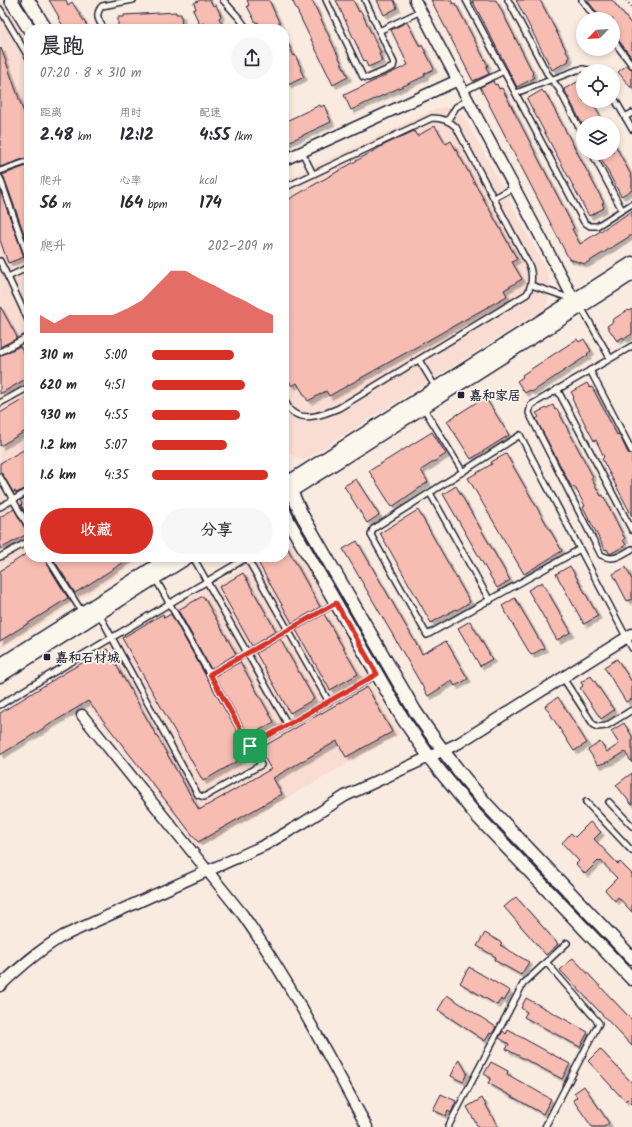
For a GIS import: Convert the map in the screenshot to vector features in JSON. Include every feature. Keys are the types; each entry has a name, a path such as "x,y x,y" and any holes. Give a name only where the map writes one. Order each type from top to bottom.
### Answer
{"street":[{"path":"11,0 26,24"},
{"path":"28,0 43,24"},
{"path":"415,0 514,187 578,303"},
{"path":"289,158 458,80"},
{"path":"289,484 423,407 578,303 632,263"},
{"path":"289,484 436,388 578,303 632,274"},
{"path":"289,491 415,711 443,751 487,805 632,958"},
{"path":"289,526 336,603 402,718 429,757 476,815 632,979"},
{"path":"0,665 162,562"},
{"path":"0,676 180,562"},
{"path":"0,986 41,949 63,936 265,845 356,790 443,751 483,728 629,635"},
{"path":"82,715 243,915 271,957 367,1127"}],"lane":[{"path":"101,24 98,18 98,11 102,6 132,0"},
{"path":"223,0 244,24"},
{"path":"326,0 363,77 368,78 393,67 394,63 364,0"},
{"path":"466,0 584,222 590,226 597,226 632,204"},
{"path":"508,0 547,74 559,89 576,122"},
{"path":"582,0 591,12"},
{"path":"0,9 24,50"},
{"path":"379,30 421,11"},
{"path":"620,49 632,65"},
{"path":"516,93 576,70"},
{"path":"448,120 456,107 466,96 504,71"},
{"path":"620,108 632,129"},
{"path":"625,117 632,112"},
{"path":"289,186 432,118 442,118 448,120 456,127 494,198 530,267 532,277 531,285 527,294 339,408 328,413 310,417 301,416 289,408"},
{"path":"302,151 313,174"},
{"path":"596,160 622,210"},
{"path":"0,171 24,163"},
{"path":"0,178 24,246"},
{"path":"494,198 514,187"},
{"path":"0,261 24,311"},
{"path":"8,277 24,269"},
{"path":"531,285 578,303 610,358"},
{"path":"0,352 24,339"},
{"path":"632,346 531,405 528,412 601,555 609,558 617,558 632,549"},
{"path":"419,360 436,388"},
{"path":"590,370 632,451"},
{"path":"557,389 632,530"},
{"path":"0,403 24,390"},
{"path":"423,407 463,472"},
{"path":"580,549 490,601 427,635 371,535 373,529 520,435 580,549 629,635 632,648"},
{"path":"0,477 24,519"},
{"path":"430,492 490,601"},
{"path":"0,507 24,494"},
{"path":"0,557 24,544"},
{"path":"50,562 83,613"},
{"path":"196,562 288,725"},
{"path":"0,705 239,562"},
{"path":"250,562 329,702"},
{"path":"99,614 198,795 204,797 261,764 155,578"},
{"path":"210,674 336,603"},
{"path":"250,746 377,674"},
{"path":"563,678 593,724 597,727 606,726 632,710"},
{"path":"586,802 632,850"},
{"path":"609,802 632,826"},
{"path":"448,1127 523,984 567,943"},
{"path":"545,1127 599,1023 546,962"}],"path":[{"path":"626,0 632,7"}],"shaded area":[{"path":"0,0 24,38 24,562 139,562 0,649"},
{"path":"446,107 456,110 464,116 547,271 550,286 548,301 545,308 303,461 292,455 289,451 289,178 435,109"},
{"path":"291,539 400,734 199,848 61,671 252,562 289,562 289,540"}],"building":[{"path":"49,0 66,0 68,5 72,2 86,24 62,24 58,18 59,17"},
{"path":"200,0 210,0 213,6 216,5 221,16 219,18 222,24 200,24 193,10 196,9 194,3"},
{"path":"247,0 269,0 280,24 256,23 247,6 249,5"},
{"path":"292,0 312,0 348,77 333,85"},
{"path":"336,0 353,0 359,12 361,11 381,53 379,54 382,61 368,67"},
{"path":"377,0 394,0 397,8 384,15"},
{"path":"431,0 451,0 453,4 455,3 488,66 486,67 489,74 473,81"},
{"path":"472,0 496,0 533,73 534,78 517,87"},
{"path":"516,0 540,0 570,58 568,59 569,61 552,70"},
{"path":"587,0 612,0 632,25 632,58 620,42 620,12 596,12"},
{"path":"176,12 176,14 181,14 182,24 118,24 118,17 124,17 124,15"},
{"path":"407,22 420,47 422,45 434,69 424,74 425,76 351,110 344,95 408,65 391,30"},
{"path":"289,46 294,56 295,55 304,77 289,84"},
{"path":"1,48 24,113 24,159 0,167"},
{"path":"627,65 632,69 632,89 620,74 620,70"},
{"path":"493,81 495,85 497,84 499,89 502,88 574,228 572,229 580,244 632,211 632,235 585,264 569,259 480,87"},
{"path":"576,83 576,108 596,108 600,116 578,116 564,89"},
{"path":"542,90 544,93 545,92 576,150 576,160 581,160 604,203 602,203 604,208 589,216 527,99"},
{"path":"320,105 321,107 324,105 331,122 289,142 289,120"},
{"path":"435,126 446,144 451,141 517,259 512,262 522,279 504,290 507,296 329,396 326,391 308,401 297,383 292,386 289,381 289,199 384,145 414,131 417,136"},
{"path":"620,154 632,177 632,190 621,196 602,160 620,160"},
{"path":"24,167 24,234 4,177 2,175"},
{"path":"0,190 24,257 8,263 0,240"},
{"path":"0,306 17,337 15,338 16,339 0,347"},
{"path":"632,309 632,334 617,341 607,326 613,322 612,320"},
{"path":"577,339 579,342 584,339 591,351 587,354 588,355 532,392 530,390 525,393 517,381 523,377 522,375"},
{"path":"20,346 24,353 24,380 0,394 0,356"},
{"path":"587,383 590,388 592,387 628,453 632,455 632,516 602,459 604,457 596,440 594,441 572,399 574,397 571,392"},
{"path":"485,397 509,435 471,459 447,421"},
{"path":"24,399 24,432 0,446 0,413"},
{"path":"553,405 555,410 557,409 593,477 591,478 601,496 603,495 625,539 623,540 626,545 610,554 607,549 605,550 583,507 585,506 575,487 572,488 536,419 539,417 536,413"},
{"path":"432,432 446,454 421,470 428,482 392,507 369,471"},
{"path":"24,450 24,489 16,493 15,491 13,492 3,475 0,473 0,463"},
{"path":"506,454 562,551 524,574 468,478 492,464 491,462"},
{"path":"356,479 379,515 367,523 344,486"},
{"path":"456,486 510,580 497,588 443,494"},
{"path":"24,498 24,511 21,505 20,500"},
{"path":"14,509 24,526 24,536 0,549 0,517"},
{"path":"418,510 470,602 431,623 380,533"},
{"path":"357,541 422,654 446,641 468,679 455,686 452,681 428,696 343,549"},
{"path":"289,551 320,607 292,623 259,564 262,562 289,562"},
{"path":"24,555 24,562 46,562 68,598 0,641 0,571"},
{"path":"55,562 124,562 75,593"},
{"path":"570,566 598,616 584,624 556,574"},
{"path":"626,567 632,580 632,599 627,601 613,574"},
{"path":"243,573 276,631 252,646 219,587"},
{"path":"542,582 571,632 557,640 528,590"},
{"path":"203,596 236,654 211,669 178,610"},
{"path":"515,598 544,648 531,655 502,606"},
{"path":"163,614 164,618 171,614 242,740 236,744 244,757 203,781 122,638"},
{"path":"324,614 358,674 330,690 296,630"},
{"path":"470,621 492,659 480,666 458,628"},
{"path":"280,639 314,699 290,713 256,653"},
{"path":"107,649 199,810 271,769 259,749 367,687 392,732 346,757 337,741 273,778 282,794 198,842 88,701 0,755 0,713 66,672"},
{"path":"617,659 632,682 632,699 626,702 604,667"},
{"path":"240,662 274,722 249,736 215,676"},
{"path":"591,676 614,710 601,719 580,688 583,686 581,682"},
{"path":"558,697 587,743 574,751 545,706"},
{"path":"624,723 632,736 632,763 625,752 610,761 598,765 588,750 600,742 607,752 619,744 611,731"},
{"path":"632,773 632,805 616,785"},
{"path":"590,822 601,832 594,839 618,864 620,862 632,874 632,912 618,897 615,901 605,890 617,878 601,861 598,861 585,874 576,864 579,861 562,843 571,833 575,837"},
{"path":"516,897 558,944 546,955 504,907"},
{"path":"485,933 502,943 500,945 529,962 521,975 494,960 496,957 477,946"},
{"path":"573,958 632,1020 632,1046 560,970"},
{"path":"469,967 510,991 504,1001 501,999 497,1005 460,983"},
{"path":"447,995 496,1027 485,1041 438,1010"},
{"path":"526,998 588,1032 580,1047 524,1017 527,1012 521,1008"},
{"path":"508,1030 570,1064 562,1079 506,1049 509,1044 499,1038 503,1031 506,1034"},
{"path":"600,1049 632,1083 632,1104 627,1099 625,1101 588,1061"},
{"path":"459,1059 467,1073 463,1082 451,1076"},
{"path":"491,1062 508,1071 507,1074 551,1099 543,1114 488,1083 491,1078 484,1074"},
{"path":"584,1086 609,1123 604,1127 592,1127 573,1100 577,1097 574,1093"},
{"path":"441,1094 456,1101 451,1113 448,1111 446,1116 433,1110"},
{"path":"482,1098 498,1127 478,1127 467,1107"}],"place":[{"name":"嘉和家居","path":"461,395"},
{"name":"嘉和石材城","path":"47,657"}],"route":[{"path":"336,603 377,674 250,746 210,674 336,603"}]}
